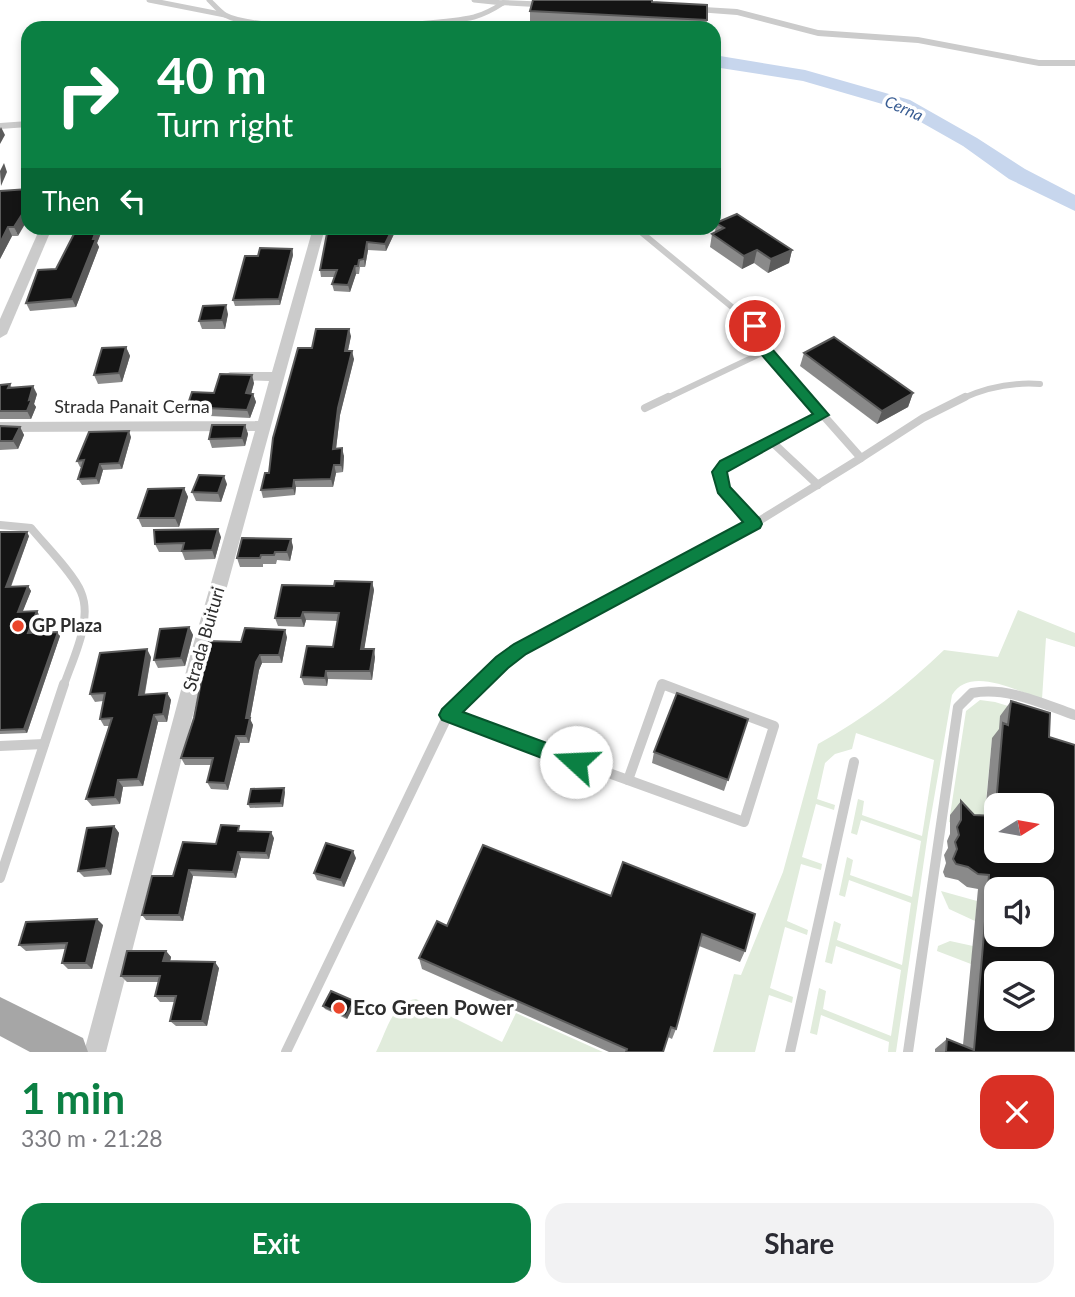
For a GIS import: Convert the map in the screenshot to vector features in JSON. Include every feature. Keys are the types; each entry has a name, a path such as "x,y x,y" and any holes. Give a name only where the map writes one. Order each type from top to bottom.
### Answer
{"main road":[{"path":"0,1016 69,1052"}],"street":[{"path":"503,3 565,6"},
{"path":"677,9 737,12 818,33 918,40 1039,64 1075,63"},
{"path":"0,126 21,124"},
{"path":"0,334 43,235"},
{"name":"Strada Buituri","path":"95,1052 187,700 316,235"},
{"path":"225,376 277,377"},
{"name":"Strada Panait Cerna","path":"0,427 264,426"}],"lane":[{"path":"149,0 246,21"},
{"path":"209,0 225,15"},
{"path":"474,0 503,3"},
{"path":"443,21 471,18 503,3"},
{"path":"644,235 755,326 766,351 861,458"},
{"path":"645,408 766,351"},
{"path":"286,1052 448,715 502,662 520,649 754,524 937,410 997,384 1024,380 1040,384"},
{"path":"754,524 723,489 719,472 725,465 822,415"},
{"path":"772,442 818,485"},
{"path":"0,525 31,528 81,590 85,606 84,624 0,878"},
{"path":"448,715 626,782 744,822 774,726 662,684 626,782"},
{"path":"908,1052 955,714 959,703 970,694 990,692 1075,715"},
{"path":"0,746 44,744"},
{"path":"790,1052 854,762"}],"green space":[{"path":"1018,610 1075,633 1075,647 1046,638 1042,699 1007,686 982,681 960,686 952,695 928,833 896,1052 888,1052 889,1042 821,1015 817,1035 810,1033 819,988 826,991 823,1009 891,1036 901,970 836,946 832,964 825,962 834,921 841,924 837,940 902,965 911,903 849,880 845,897 839,895 847,857 853,860 850,875 912,897 921,841 861,820 857,835 851,833 858,799 864,801 862,815 922,836 934,760 856,733 852,749 835,754 825,763 817,799 835,805 834,810 816,804 802,857 822,864 821,870 801,864 787,921 808,930 807,935 785,927 770,988 793,997 792,1003 769,995 755,1052 713,1052 734,974 741,975 783,872 818,744 884,701 944,650 998,657"},
{"path":"980,700 1038,715 998,740 992,739 987,793 984,793 983,831 949,822 966,711"},
{"path":"941,891 977,901 975,921 949,909"},
{"path":"950,941 973,946 971,964 937,951 938,946"},
{"path":"416,999 502,1042 516,1013 603,1052 376,1052 395,1012 408,1001"}],"building":[{"path":"533,0 652,0 707,5 707,20 530,11"},
{"path":"21,190 21,216 14,227 8,227 0,243 0,191"},
{"path":"737,214 792,250 771,259 757,250 744,256 713,235 721,235 721,230 724,228 721,221"},
{"path":"73,235 94,235 93,239 96,239 72,299 26,303 38,270 56,269"},
{"path":"327,235 390,235 385,244 367,242 364,259 359,260 358,266 355,266 348,285 332,284 337,270 320,270"},
{"path":"260,248 292,249 279,299 233,300 245,256 258,256"},
{"path":"226,305 222,320 199,321 203,306"},
{"path":"316,329 349,329 345,351 352,351 338,408 333,449 342,448 341,465 334,465 331,479 294,480 293,488 261,490 265,473 269,473 273,438 298,348 312,348"},
{"path":"834,337 913,393 882,411 804,353"},
{"path":"126,347 119,373 94,375 102,348"},
{"path":"220,374 252,375 246,393 253,394 247,410 187,407 192,392 214,393"},
{"path":"10,384 8,388 33,386 27,411 0,411 0,385"},
{"path":"212,425 245,425 242,438 209,439"},
{"path":"0,426 20,427 13,441 0,441"},
{"path":"129,431 119,463 100,464 96,478 78,479 84,460 77,461 89,432"},
{"path":"199,475 224,476 218,493 192,492"},
{"path":"184,488 175,518 138,518 148,489"},
{"path":"218,529 212,550 182,551 184,543 155,544 154,530"},
{"name":"GP Plaza","path":"0,532 27,532 6,587 28,586 18,612 37,611 28,633 58,632 24,729 0,730"},
{"path":"242,538 291,539 287,552 261,555 260,558 237,558"},
{"path":"335,581 372,582 361,649 374,649 370,671 326,671 325,678 301,677 307,646 333,647 339,613 303,612 301,618 275,618 282,585 334,586"},
{"path":"189,627 181,658 154,660 160,629"},
{"path":"245,628 285,630 279,655 260,655 256,662 246,718 250,718 246,736 236,736 225,783 207,782 213,758 181,758 194,718 209,641 241,642"},
{"path":"147,649 139,695 167,693 163,714 154,715 138,779 118,780 115,797 86,799 112,718 100,719 105,693 90,694 100,653"},
{"path":"677,693 748,719 728,780 654,752"},
{"path":"1011,701 1050,713 1049,737 1075,745 1075,1052 946,1052 947,1039 974,1050 984,933 984,947 1054,947 1054,877 989,877 956,864 953,859 957,849 955,842 959,835 957,827 961,820 961,801 974,815 984,815 984,863 1054,863 1054,793 997,793 1003,723 1008,725"},
{"path":"284,788 281,803 248,804 251,789"},
{"path":"221,825 239,826 238,831 271,832 266,853 238,852 233,872 189,870 179,915 142,915 152,876 173,876 183,842 216,844"},
{"path":"114,826 106,868 78,871 87,828"},
{"path":"326,843 353,851 341,880 314,873"},
{"path":"483,845 611,896 623,862 755,914 745,951 702,934 676,1029 671,1027 663,1052 626,1052 627,1049 419,958 437,921 447,926"},
{"path":"97,919 86,963 62,963 67,943 19,945 26,922"},
{"path":"127,951 166,951 163,961 215,962 202,1021 170,1021 176,996 155,996 160,976 121,976"},
{"path":"331,991 354,1001 346,1016 323,1006"}],"waterway":[{"name":"Cerna","path":"721,62 805,76 903,104 970,142 1017,174 1075,204"}],"place":[{"name":"GP Plaza","path":"18,626"},
{"name":"Eco Green Power","path":"339,1008"}],"route":[{"path":"576,762 448,715 502,662 520,649 754,524 723,489 719,472 725,465 822,415 766,351 755,326"}]}
